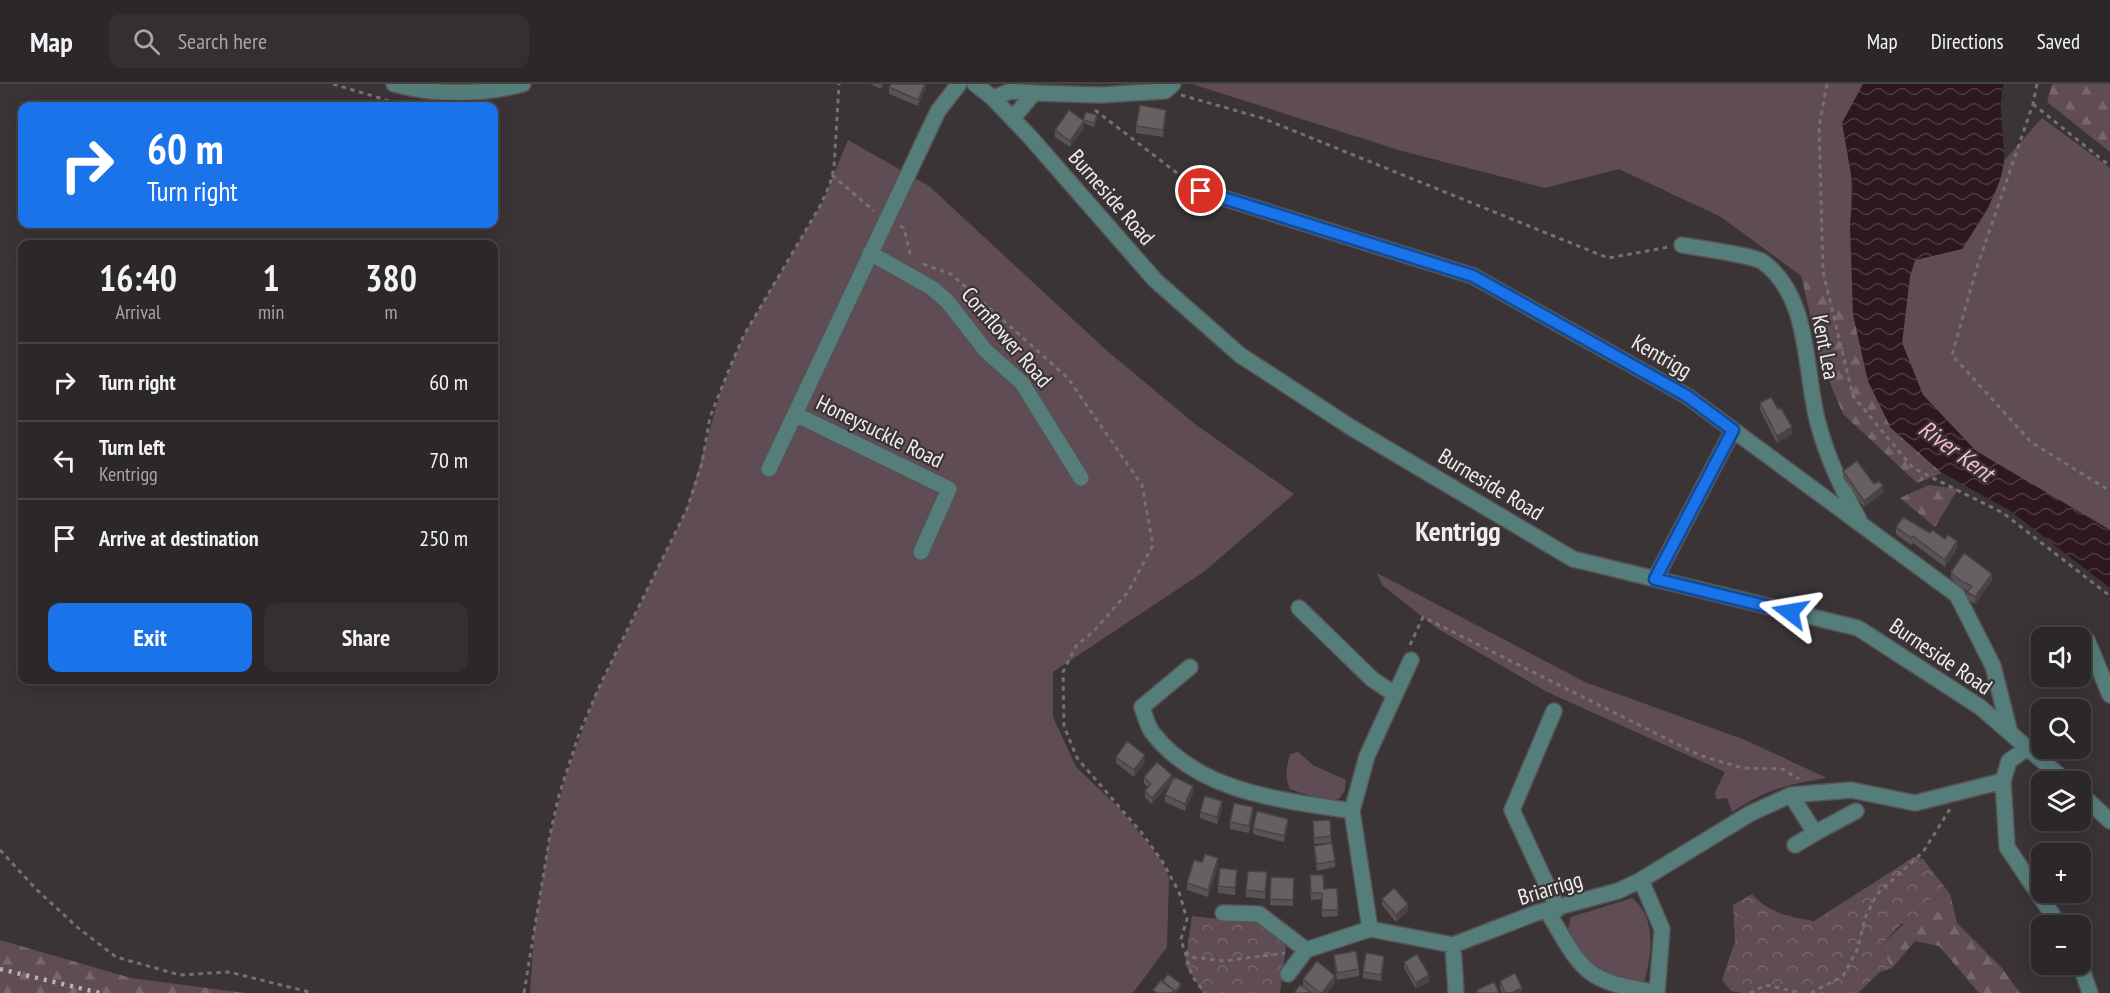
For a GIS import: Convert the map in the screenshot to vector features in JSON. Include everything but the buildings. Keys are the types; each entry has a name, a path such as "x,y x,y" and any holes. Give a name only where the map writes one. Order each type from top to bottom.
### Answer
{"street":[{"path":"394,84 437,93 480,92 523,84"},
{"path":"769,469 938,111 959,84"},
{"name":"Burneside Road","path":"975,84 1013,118 1155,280 1240,355 1352,428 1573,559 1858,628 1980,707 2054,771"},
{"path":"993,98 1011,91 1034,93 1073,89 1169,87"},
{"path":"1013,118 1034,93"},
{"name":"Kentrigg","path":"1201,191 1473,276 1687,396 1957,596 1993,666 2010,733"},
{"name":"Kent Lea","path":"1682,245 1761,261 1784,282 1798,316 1817,421 1829,463 1862,524"},
{"name":"Cornflower Road","path":"870,253 932,288 947,301 986,351 1022,383 1081,478"},
{"name":"Honeysuckle Road","path":"795,414 949,489 921,552"},
{"path":"1655,579 1733,430"},
{"path":"1299,608 1372,679 1394,694"},
{"path":"2091,650 2110,695"},
{"path":"1370,929 1352,812 1367,756 1410,653"},
{"path":"1190,667 1142,707 1151,730 1170,752 1205,776 1268,798 1352,812"},
{"path":"1554,711 1512,810 1553,910 1576,957 1590,972 1610,982 1657,993 1662,929 1641,880"},
{"path":"2027,748 2009,761 2003,781 2007,847 2053,915"},
{"name":"Briarrigg","path":"1453,945 1553,910 1618,891 1641,880 1750,813 1791,795 1851,790 1915,803 2003,781"},
{"path":"1791,795 1815,833"},
{"path":"2091,803 2110,821"},
{"path":"1796,845 1856,811"},
{"path":"1223,913 1259,914 1306,950"},
{"path":"1288,974 1306,950 1370,929 1453,945 1456,993"},
{"path":"2084,975 2090,993"}],"path":[{"path":"333,84 393,102"},
{"path":"524,993 550,835 559,795 579,734 601,683 687,508 702,463 710,417 744,335 819,208 832,175 839,84"},
{"path":"1827,84 1819,126 1823,272 1853,396 1913,468 2003,513 2110,596"},
{"path":"2037,84 2033,104 1977,267 1952,355 2031,442 2110,491"},
{"path":"1169,87 1262,118 1608,258 1682,245"},
{"path":"2033,104 2110,166"},
{"path":"1091,107 1201,191"},
{"path":"832,175 886,220 904,228 910,258 951,274 1067,377 1142,485 1153,545 1128,592 1094,631 1076,646 1063,672 1064,726 1077,758 1141,832 1162,861 1179,892 1187,919 1181,939 1192,976 1205,993"},
{"path":"1410,653 1423,617 1699,755 1742,768 1782,769 1821,793"},
{"path":"1811,993 1842,976 1858,948 1865,918 1877,894 1923,852 1958,794"},
{"path":"0,850 36,889 77,927 116,957 180,975 229,972 313,993"},
{"path":"1184,950 1191,957 1202,961 1224,961 1306,950"},
{"path":"1750,993 1766,985 1802,993"}],"green space":[{"path":"1192,84 1862,84 1851,172 1853,314 1721,217 1619,169 1545,188 1402,151"},
{"path":"2052,84 2110,84 2110,152 2047,102"},
{"path":"2042,118 2110,168 2110,530 1976,451 1923,395 1902,343 1910,276 1915,260 1962,249 1989,207 2004,161"},
{"path":"848,140 929,186 1105,349 1195,424 1294,494 1205,571 1053,672 1053,717 1076,767 1121,810 1162,861 1169,878 1167,947 1133,993 530,993 534,932 550,835 565,778 595,696 687,509 721,390 744,335 822,203"},
{"path":"1801,275 1853,314 1868,381 1891,428 1942,473 1917,483 1843,414 1820,359"},
{"path":"1929,485 1958,489 1935,527 1900,498"},
{"path":"1377,573 1585,682 1745,740 1827,778 1777,789 1732,812 1727,798 1716,799 1715,792 1725,772 1547,692 1438,629 1382,585"},
{"path":"1298,752 1313,765 1346,780 1345,790 1339,799 1319,799 1290,789 1287,776 1288,763 1290,754"},
{"path":"1914,857 1923,859 1950,894 1927,901 1920,923 1901,924 1880,947 1892,968 1880,972 1858,993 1742,993 1731,991 1722,980 1735,941 1733,905 1752,894 1772,910 1814,921"},
{"path":"1950,894 1957,923 2002,968 2020,993 1979,993 1939,946 1915,941 1892,968 1880,947 1927,901"},
{"path":"1632,898 1646,916 1649,927 1649,962 1644,983 1616,976 1597,968 1583,953 1568,929 1571,917"},
{"path":"1192,916 1271,925 1286,947 1280,993 1203,993 1185,964"},
{"path":"0,940 131,978 245,993 0,993"}],"water":[{"name":"River Kent","path":"1863,84 2004,84 2001,111 2004,158 2000,181 1989,205 1962,249 1915,260 1910,276 1902,343 1923,395 1976,451 2110,530 2110,588 2009,510 1942,473 1891,428 1868,381 1853,314 1850,225 1853,186 1842,123"}],"railway":[{"path":"0,969 100,993"}],"district":[{"name":"Kentrigg","path":"1458,531"}],"route":[{"path":"1201,191 1473,276 1687,396 1733,430 1655,579 1790,612"}]}
